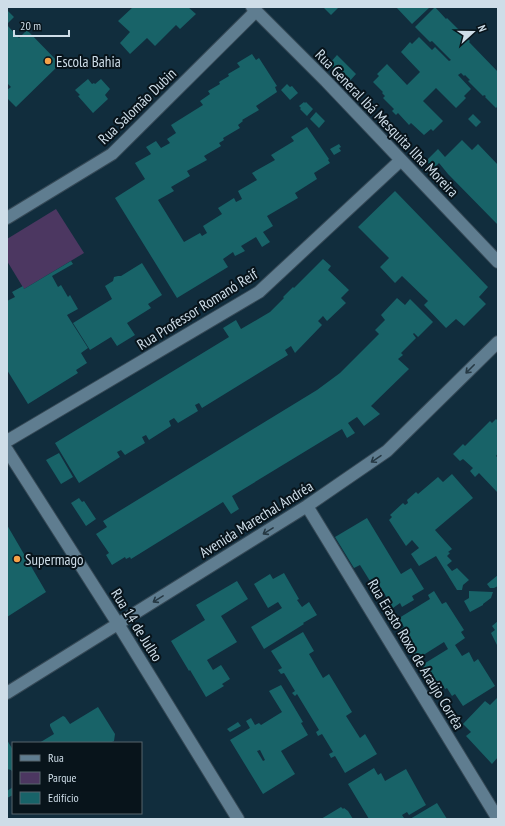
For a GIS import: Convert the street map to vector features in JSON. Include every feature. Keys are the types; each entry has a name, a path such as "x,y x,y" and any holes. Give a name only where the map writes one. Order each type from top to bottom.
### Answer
{"street":[{"name":"Rua General Ibá Mesquita Ilha Moreira","path":"254,9 326,81 498,262"},
{"name":"Rua Salomão Dubin","path":"7,218 112,154 254,9"},
{"name":"Rua Professor Romanó Reif","path":"7,441 259,292 401,160"},
{"name":"Avenida Marechal Andréa","path":"7,693 307,506 387,451 498,342"},
{"name":"Rua 14 de Julho","path":"7,450 118,624 233,817"},
{"name":"Rua Erasto Roxo de Araújo Corrêa","path":"307,506 498,819"}],"green space":[{"path":"56,209 84,253 24,289 7,261 7,239"}],"building":[{"path":"133,7 188,7 196,14 180,29 176,25 155,46 147,38 130,54 120,43 130,32 118,21"},
{"path":"323,7 339,7 331,15"},
{"path":"396,7 430,7 412,24"},
{"path":"435,7 470,41 469,42 498,72 498,106 496,108 485,97 486,96 483,96 468,81 470,80 465,75 464,76 461,73 458,75 471,89 464,96 466,98 456,108 436,88 423,101 443,121 433,131 431,129 424,135 411,123 409,125 398,113 396,115 392,111 394,109 383,98 385,96 382,93 383,92 373,82 379,76 377,74 387,64 407,85 420,72 401,52 410,42 412,44 419,37 432,50 435,47 449,61 451,60 415,27"},
{"path":"7,10 14,17 7,24"},
{"path":"7,25 19,38 27,30 60,64 16,107 7,98 7,90 11,87 7,83"},
{"path":"252,54 256,60 259,58 277,86 275,87 277,92 256,106 259,110 242,120 243,121 238,125 240,128 223,138 224,140 219,143 221,146 204,156 207,160 187,171 190,176 171,187 174,191 158,200 184,242 200,233 202,236 207,233 203,226 222,214 218,208 234,198 236,202 242,199 238,191 257,180 252,173 275,160 271,155 294,141 291,137 307,127 329,159 328,160 330,163 314,173 317,179 295,193 298,198 267,216 273,226 263,232 270,242 262,247 256,237 241,246 245,251 235,256 233,252 223,259 228,267 177,298 115,198 145,179 135,163 151,154 146,147 156,141 161,148 170,143 167,139 176,133 171,125 203,105 200,101 210,94 208,91 220,84 219,82 229,76 228,74 240,67 237,63"},
{"path":"337,55 356,74 348,83 329,64"},
{"path":"88,79 92,84 95,84 101,79 110,89 105,95 108,99 93,113 78,96 80,95 75,90"},
{"path":"287,84 290,87 292,86 298,93 290,100 281,90"},
{"path":"306,102 313,109 307,116 299,106"},
{"path":"316,112 325,121 319,128 310,119"},
{"path":"473,114 481,122 476,127 468,119"},
{"path":"462,140 472,150 478,144 498,165 498,225 439,163 434,168 426,161 438,149 445,157"},
{"path":"339,144 341,151 334,155 330,149"},
{"path":"395,191 488,287 479,297 486,304 464,326 456,319 446,328 424,305 428,301 402,276 395,283 380,267 389,258 358,227"},
{"path":"323,259 331,266 328,270 349,290 341,298 346,303 327,321 323,316 318,321 322,325 295,353 291,346 285,350 288,355 202,408 199,403 195,405 198,411 178,423 174,418 169,421 171,426 149,440 146,435 142,437 145,443 125,455 121,450 117,452 120,457 79,483 55,443 229,337 223,328 236,320 241,329 270,312 293,287 294,288"},
{"path":"71,261 73,264 52,276 58,287 61,285 68,297 70,295 78,309 67,315 88,348 81,353 87,363 76,370 78,373 28,404 7,370 7,301 15,297 12,292 23,286 24,289"},
{"path":"142,263 162,295 148,304 151,308 127,323 135,335 117,346 111,337 90,350 73,323 112,299 105,286 113,281 114,277 121,276"},
{"path":"397,298 405,305 410,299 433,322 418,337 414,333 413,334 416,338 401,353 403,355 398,359 409,369 371,406 380,414 364,426 357,417 348,423 355,433 347,438 342,429 232,496 239,509 231,514 223,502 131,559 130,557 126,559 125,557 112,565 106,555 109,553 96,534 107,527 103,521 317,390 340,373 379,334 375,330 385,320 381,315"},
{"path":"496,419 498,421 498,453 496,456 498,458 498,493 479,473 475,477 470,471 473,468 463,459 460,461 453,454 463,444 465,446 490,421 492,423"},
{"path":"59,453 73,477 61,484 46,460"},
{"path":"452,474 473,498 435,530 452,549 448,552 450,553 447,556 452,561 447,565 452,571 457,568 469,580 463,585 462,590 457,590 436,556 419,566 411,554 419,548 412,540 406,546 389,520 392,517 390,515 403,503 405,505 408,503 407,500 416,492 418,494 438,477 443,482"},
{"path":"79,498 82,502 84,501 96,519 86,526 71,503"},
{"path":"367,518 401,574 411,568 424,589 412,596 414,600 402,607 400,603 393,608 375,578 370,581 360,565 354,568 335,537"},
{"name":"Supermago","path":"7,525 46,592 7,617"},
{"path":"284,573 302,607 309,602 317,615 264,649 251,627 282,608 278,602 268,608 254,584 270,574 273,579"},
{"path":"498,575 498,586 490,588 487,584"},
{"path":"237,581 248,599 221,616 237,642 207,660 213,670 221,665 230,679 222,684 224,686 206,697 171,641 205,620 196,605"},
{"path":"434,591 442,604 446,602 464,630 461,632 465,638 455,645 462,656 469,652 474,662 478,659 495,686 463,706 455,694 452,696 447,688 445,689 442,683 435,687 422,665 448,649 444,642 417,659 399,630 404,627 399,618 430,599 428,595"},
{"path":"469,591 493,592 491,598 483,605 470,612 464,601 469,598"},
{"path":"498,621 498,647 491,633 495,630 492,626"},
{"path":"303,632 314,651 309,654 323,678 329,674 352,712 346,716 360,738 365,734 377,754 345,773 335,756 331,758 329,754 333,752 322,734 318,736 316,732 319,730 297,694 295,696 292,693 295,691 284,673 281,674 278,670 282,668 271,651"},
{"path":"281,685 303,722 301,723 308,735 281,751 295,774 263,794 230,740 250,728 246,721 251,718 255,725 259,723 261,725 282,712 269,691","holes":["260,750 265,760 263,761 257,751"]},
{"path":"498,697 498,757 492,764 466,736 471,732 463,724 485,701 490,705"},
{"path":"98,707 115,734 114,741 41,742 54,734 50,724 63,716 70,724"},
{"path":"238,722 241,726 230,732 227,729"},
{"path":"7,740 12,748 12,772 7,769"},
{"path":"374,768 378,775 381,773 385,781 406,769 426,805 409,815 407,812 402,815 404,818 402,819 369,819 348,784"},
{"path":"12,788 12,796 7,798 7,791"},
{"path":"437,803 447,819 410,819"},
{"path":"341,807 348,811 353,819 321,819"}],"place":[{"name":"Escola Bahia","path":"48,61"},
{"name":"Supermago","path":"17,559"}]}
